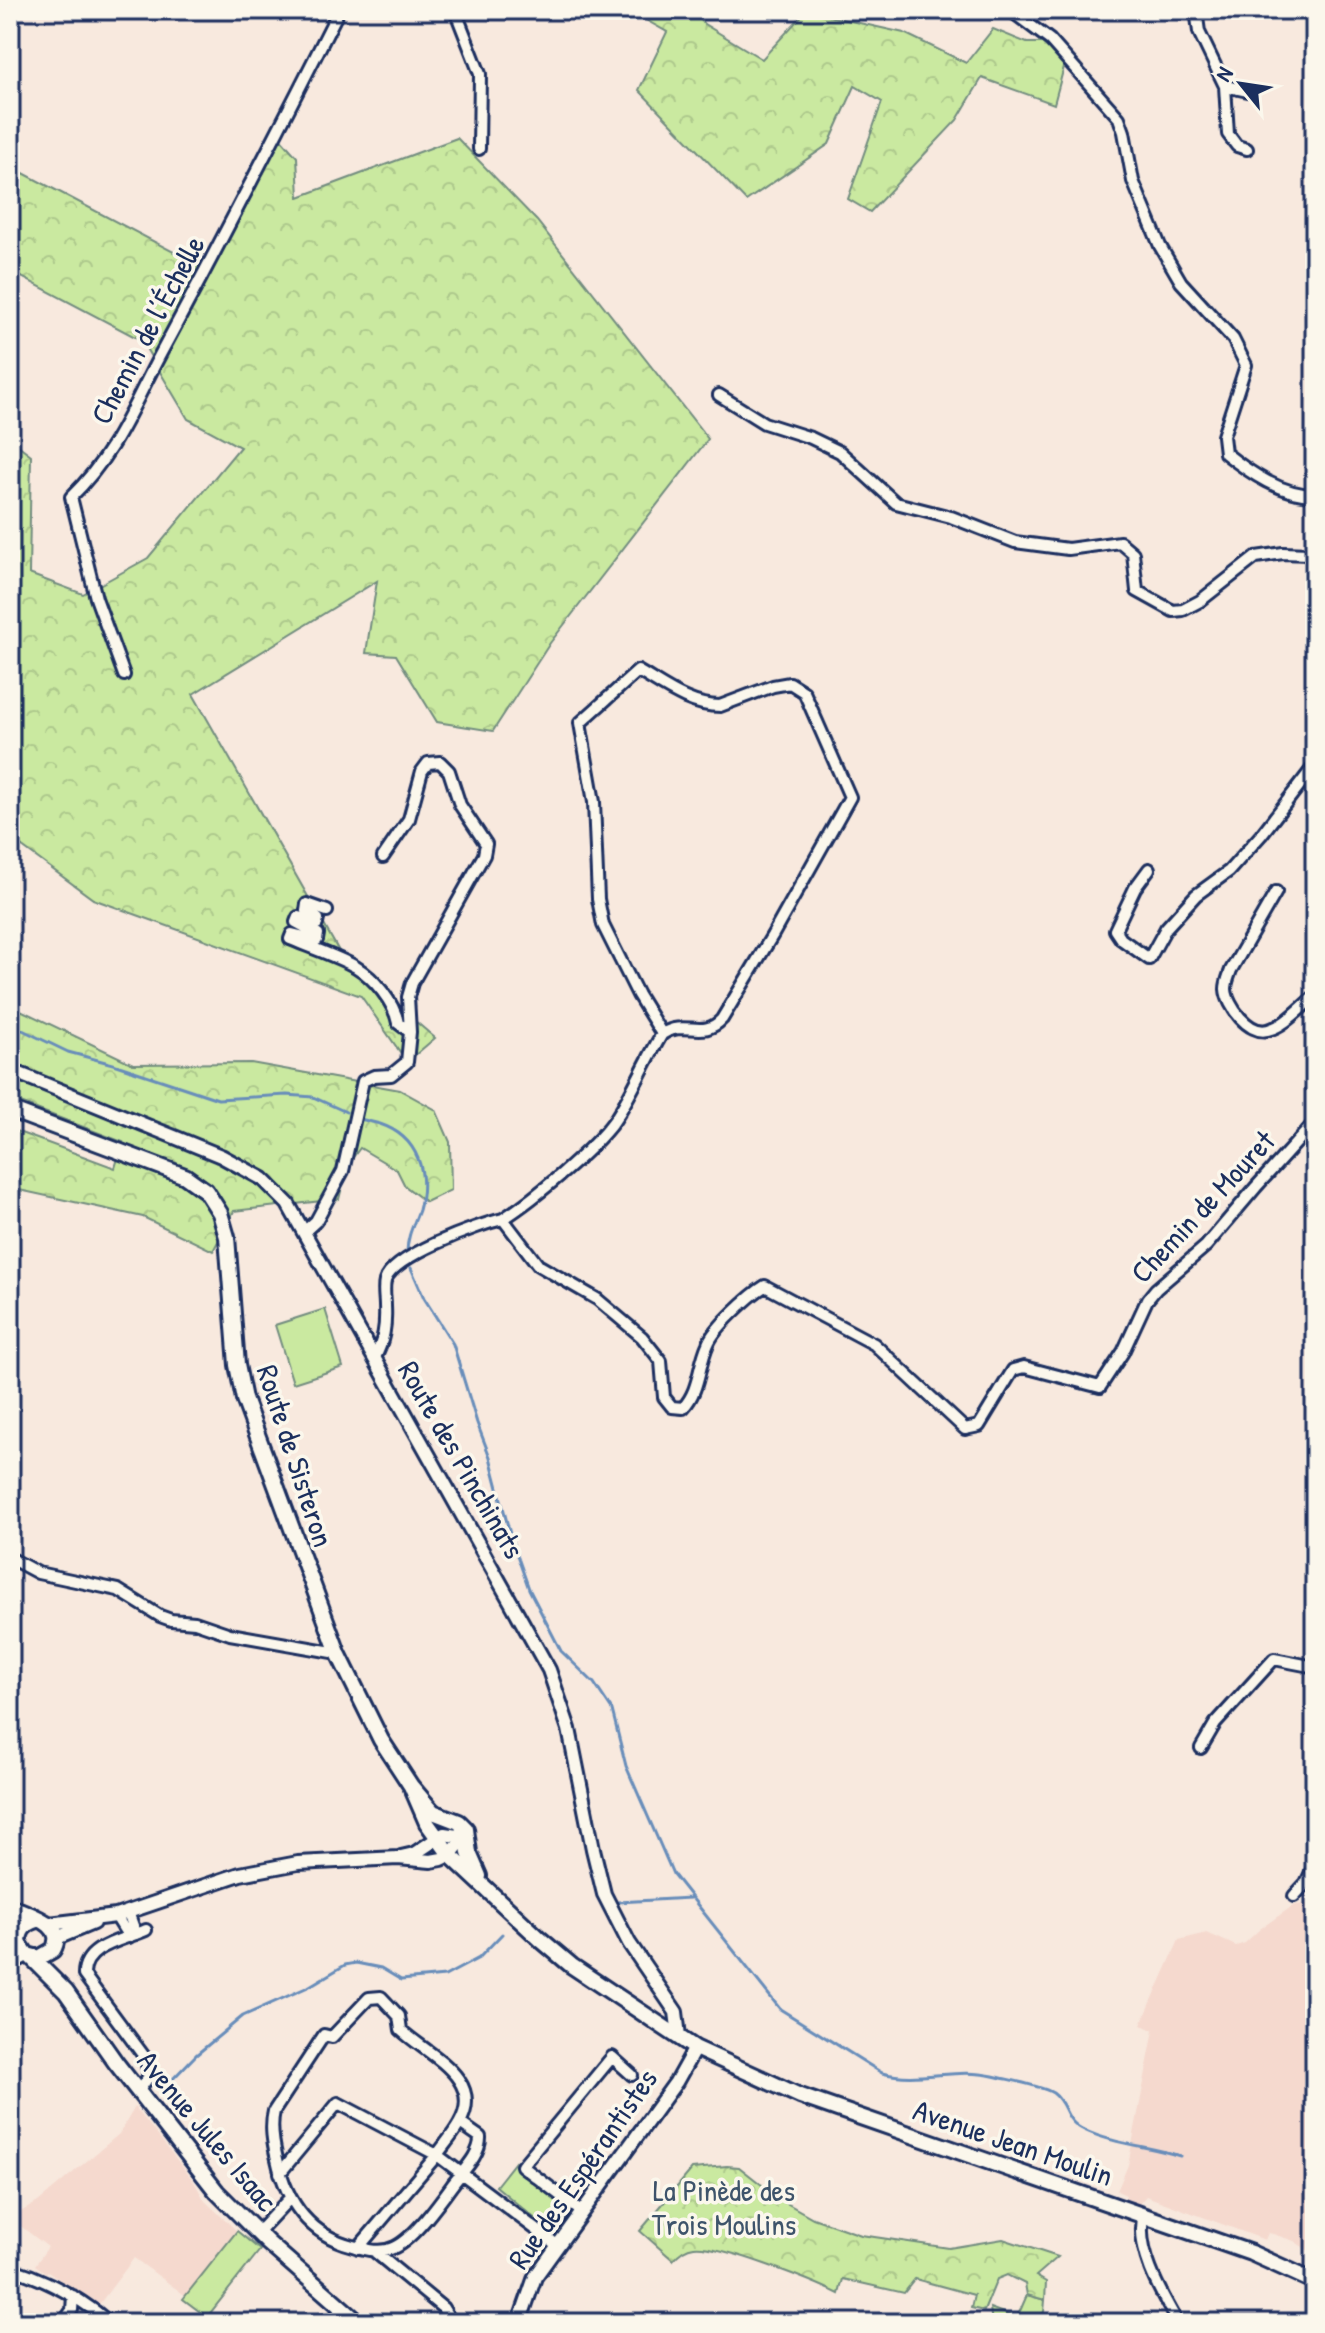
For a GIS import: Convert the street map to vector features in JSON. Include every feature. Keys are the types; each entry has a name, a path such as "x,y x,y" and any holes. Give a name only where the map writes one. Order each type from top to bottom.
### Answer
{"main road":[{"name":"Route de Sisteron","path":"10,1110 185,1176 214,1201 227,1237 237,1365 244,1399 338,1653 375,1729 411,1786 433,1812 465,1836 482,1883"},
{"name":"Route de Sisteron","path":"411,1786 436,1840 451,1860 482,1883 572,1966 695,2048"},
{"path":"10,1909 43,1922"},
{"name":"Avenue Jules Isaac","path":"10,1909 22,1948 66,1992 207,2180 257,2233 359,2323"},
{"path":"43,1922 27,1923 22,1948 47,1956 55,1944"},
{"name":"Avenue Jules Isaac","path":"43,1922 55,1944 66,1992"},
{"name":"Avenue Jean Moulin","path":"695,2048 800,2096 1274,2261 1315,2282"}],"street":[{"name":"Chemin de l’Échelle","path":"124,675 96,598 71,497 113,448 201,283 339,10"},
{"path":"455,10 480,74 479,149"},
{"path":"1010,10 1050,40 1119,118 1133,181 1160,246 1181,282 1233,339 1242,354 1246,365 1223,436 1225,453 1286,491 1315,495"},
{"path":"1196,10 1199,32 1225,86 1228,134 1237,146 1247,149"},
{"path":"1225,86 1248,91"},
{"path":"719,395 764,423 811,438 840,452 896,503 951,517 1015,542 1068,549 1120,542 1133,553 1137,591 1173,611 1200,601 1256,557 1283,553 1308,554 1315,558"},
{"path":"374,1359 385,1334 384,1286 396,1265 444,1239 503,1219 523,1206 612,1124 662,1034 672,1027 708,1030 722,1019 850,797 804,692 790,683 773,686 720,706 711,706 692,703 638,671 580,723 595,813 598,899 603,925 638,995 662,1034"},
{"path":"304,1232 316,1221 343,1171 363,1081 374,1076 391,1075 407,1062 410,1032 408,997 412,983 484,855 486,844 460,805 449,771 440,762 428,763 422,771 409,819 383,857"},
{"path":"1149,869 1135,888 1115,930 1121,939 1149,959 1166,928 1196,895 1229,871 1315,765"},
{"path":"1276,892 1231,970 1226,992 1248,1025 1257,1031 1265,1031 1285,1020 1315,996"},
{"path":"327,911 307,904 306,911 318,919 317,924 298,917 296,922 318,934 317,940 292,934 290,939 356,967 384,994 396,1010 398,1023 410,1032"},
{"name":"Route des Pinchinats","path":"10,1070 221,1156 250,1170 283,1198 549,1670 569,1729 604,1894 613,1915 676,2012 679,2036"},
{"name":"Chemin de Mouret","path":"503,1219 538,1265 597,1299 642,1337 661,1361 664,1397 672,1407 683,1408 692,1398 708,1342 751,1295 765,1286 874,1344 965,1429 979,1426 1013,1370 1024,1367 1100,1387 1123,1352 1147,1300 1206,1246 1315,1122"},
{"path":"10,1558 38,1573 118,1590 171,1620 195,1622 230,1634 338,1653"},
{"path":"1201,1748 1215,1724 1274,1659 1315,1667"},
{"path":"398,1858 414,1854 436,1840 453,1847 465,1836"},
{"path":"55,1944 117,1915 240,1874 298,1863 398,1858 451,1860 465,1836"},
{"path":"1294,1896 1306,1883 1315,1864"},
{"path":"43,1922 117,1915 137,1934 89,1956 84,1975 146,2059 149,2076 138,2092"},
{"path":"10,1964 22,1948"},
{"path":"358,2248 437,2155 460,2123 467,2104 467,2094 449,2067 401,2030 399,2016 388,2002 374,1996 332,2037 324,2035 274,2111 273,2144 289,2199 305,2219 325,2235 358,2248 375,2252 443,2308 452,2323"},
{"name":"Rue des Espérantistes","path":"519,2323 535,2277 676,2082 695,2048"},
{"path":"582,2212 522,2166 612,2057 632,2075"},
{"path":"280,2173 338,2103 437,2155 557,2245"},
{"path":"375,2252 395,2247 417,2228 462,2172 481,2142 480,2137 460,2123"},
{"path":"257,2233 289,2199"},
{"path":"1144,2215 1141,2225 1148,2258 1156,2283 1178,2323"},
{"path":"10,2268 34,2276 73,2296 110,2323"},
{"path":"72,2310 73,2296"},
{"path":"63,2323 72,2310 85,2304"},
{"path":"330,2323 342,2309"}],"shaded area":[{"path":"1315,1903 1315,2255 1294,2241 1273,2234 1268,2233 1265,2240 1146,2196 1139,2204 1125,2199 1126,2195 1117,2191 1128,2165 1154,2030 1141,2025 1179,1940 1207,1933 1236,1946 1245,1943 1294,1905"},
{"path":"135,2107 193,2180 205,2201 237,2231 186,2296 134,2258 97,2307 35,2265 48,2247 10,2218 38,2202 119,2134"}],"green space":[{"path":"628,10 693,10 704,24 762,59 806,11 904,33 966,63 993,29 1027,43 1042,43 1065,63 1054,104 982,78 957,120 870,212 848,199 882,102 855,86 829,144 746,201 639,90 667,32"},
{"path":"275,132 297,157 299,197 457,138 537,221 708,439 550,643 493,731 437,722 396,655 366,653 377,581 193,694 344,960 435,1038 407,1062 361,996 93,899 10,838 10,439 31,455 29,574 83,594 148,558 240,447 188,419 141,340 10,271 10,166 206,269"},
{"path":"10,1005 133,1064 251,1063 400,1090 436,1110 450,1142 451,1190 426,1202 405,1186 397,1170 360,1148 348,1164 339,1199 234,1211 213,1251 143,1217 10,1188 10,1129 115,1168 123,1142 10,1099"},
{"path":"325,1309 343,1367 293,1383 275,1325"},
{"path":"515,2162 572,2209 552,2233 496,2186"},
{"name":"La Pinède des Trois Moulins","path":"739,2167 781,2200 813,2218 861,2235 949,2248 1003,2239 1058,2257 1036,2276 1046,2282 1045,2300 1027,2295 1025,2284 1007,2275 997,2279 984,2311 971,2308 974,2295 915,2279 904,2293 843,2279 839,2294 766,2264 724,2251 688,2248 673,2260 640,2231 692,2169"},
{"path":"237,2231 260,2250 207,2317 183,2299"},
{"path":"1027,2295 1045,2300 1044,2312 1033,2323 992,2323 990,2308 1017,2318"}],"waterway":[{"path":"10,1024 68,1052 218,1099 287,1095 313,1097 346,1112"},
{"path":"356,1118 393,1130 404,1138 418,1158 423,1183 422,1197 409,1235 407,1252"},
{"path":"411,1268 424,1298 453,1344 529,1589 561,1651 594,1683 612,1710 626,1766 673,1874 780,2009 882,2073 896,2076 979,2074 1033,2085 1058,2097 1072,2122 1084,2130 1107,2139 1180,2156"},
{"path":"618,1902 690,1898"},
{"path":"167,2085 196,2055 243,2016 308,1987 345,1965 356,1963 381,1968 401,1980 445,1976 479,1958 502,1934"}]}
